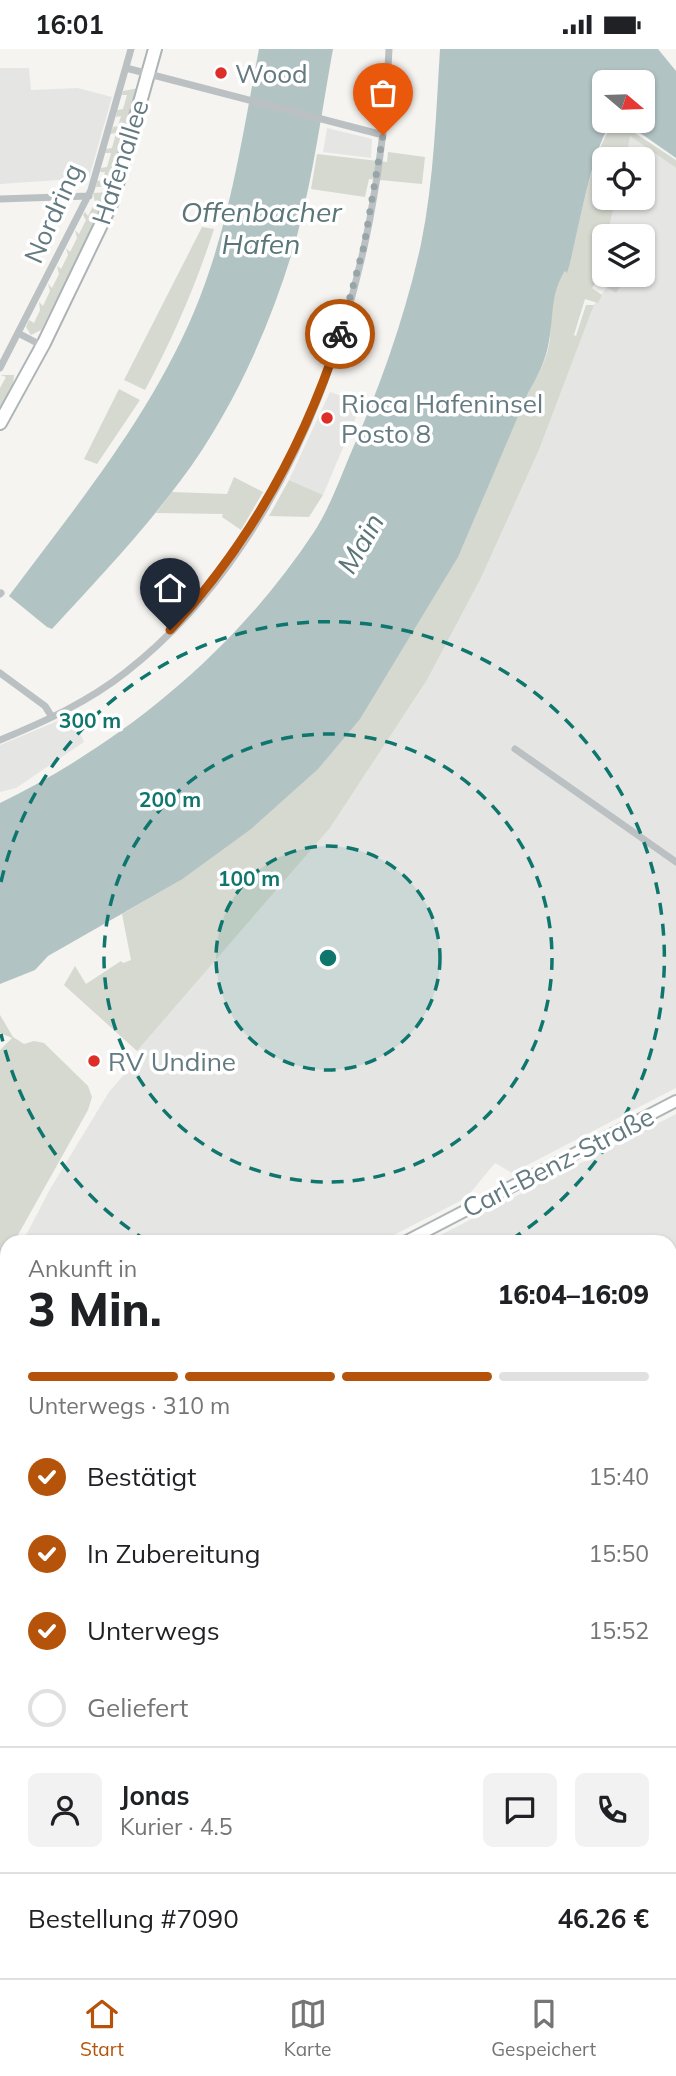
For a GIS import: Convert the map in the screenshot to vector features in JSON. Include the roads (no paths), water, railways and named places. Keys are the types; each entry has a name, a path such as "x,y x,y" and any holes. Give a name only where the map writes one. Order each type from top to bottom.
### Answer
{"main road":[{"name":"Hafenallee","path":"0,423 31,362 44,343 58,309 114,198 155,49"},
{"name":"Hafenallee","path":"31,362 37,343 58,309"},
{"name":"Carl-Benz-Straße","path":"418,1235 676,1101"}],"street":[{"name":"Nordring","path":"0,369 89,195 131,49"},
{"path":"0,740 97,693 148,653 215,580 265,506 310,415 341,331 364,246 383,135 389,49"},
{"path":"126,68 383,135"},
{"path":"0,199 89,195"},
{"path":"18,333 37,343"},
{"path":"0,673 44,706 52,717"},
{"path":"515,749 676,862"}],"water":[{"name":"Offenbacher Hafen","path":"259,49 333,49 304,209 277,297 251,361 201,452 151,519 52,629 9,596 115,453 162,377 182,338 200,297 220,236"},
{"name":"Main","path":"440,49 658,49 676,71 676,158 640,133 655,133 655,70 592,70 592,133 605,133 599,147 592,147 592,169 571,260 567,273 565,271 557,288 544,361 458,557 360,719 318,769 251,829 181,880 48,956 35,970 0,984 0,803 91,751 175,689 250,615 284,575 314,532 361,429 399,325 421,244 434,147"}],"place":[{"name":"Wood","path":"221,73"},
{"name":"Rioca Hafeninsel Posto 8","path":"327,418"},
{"name":"RV Undine","path":"94,1061"}]}
